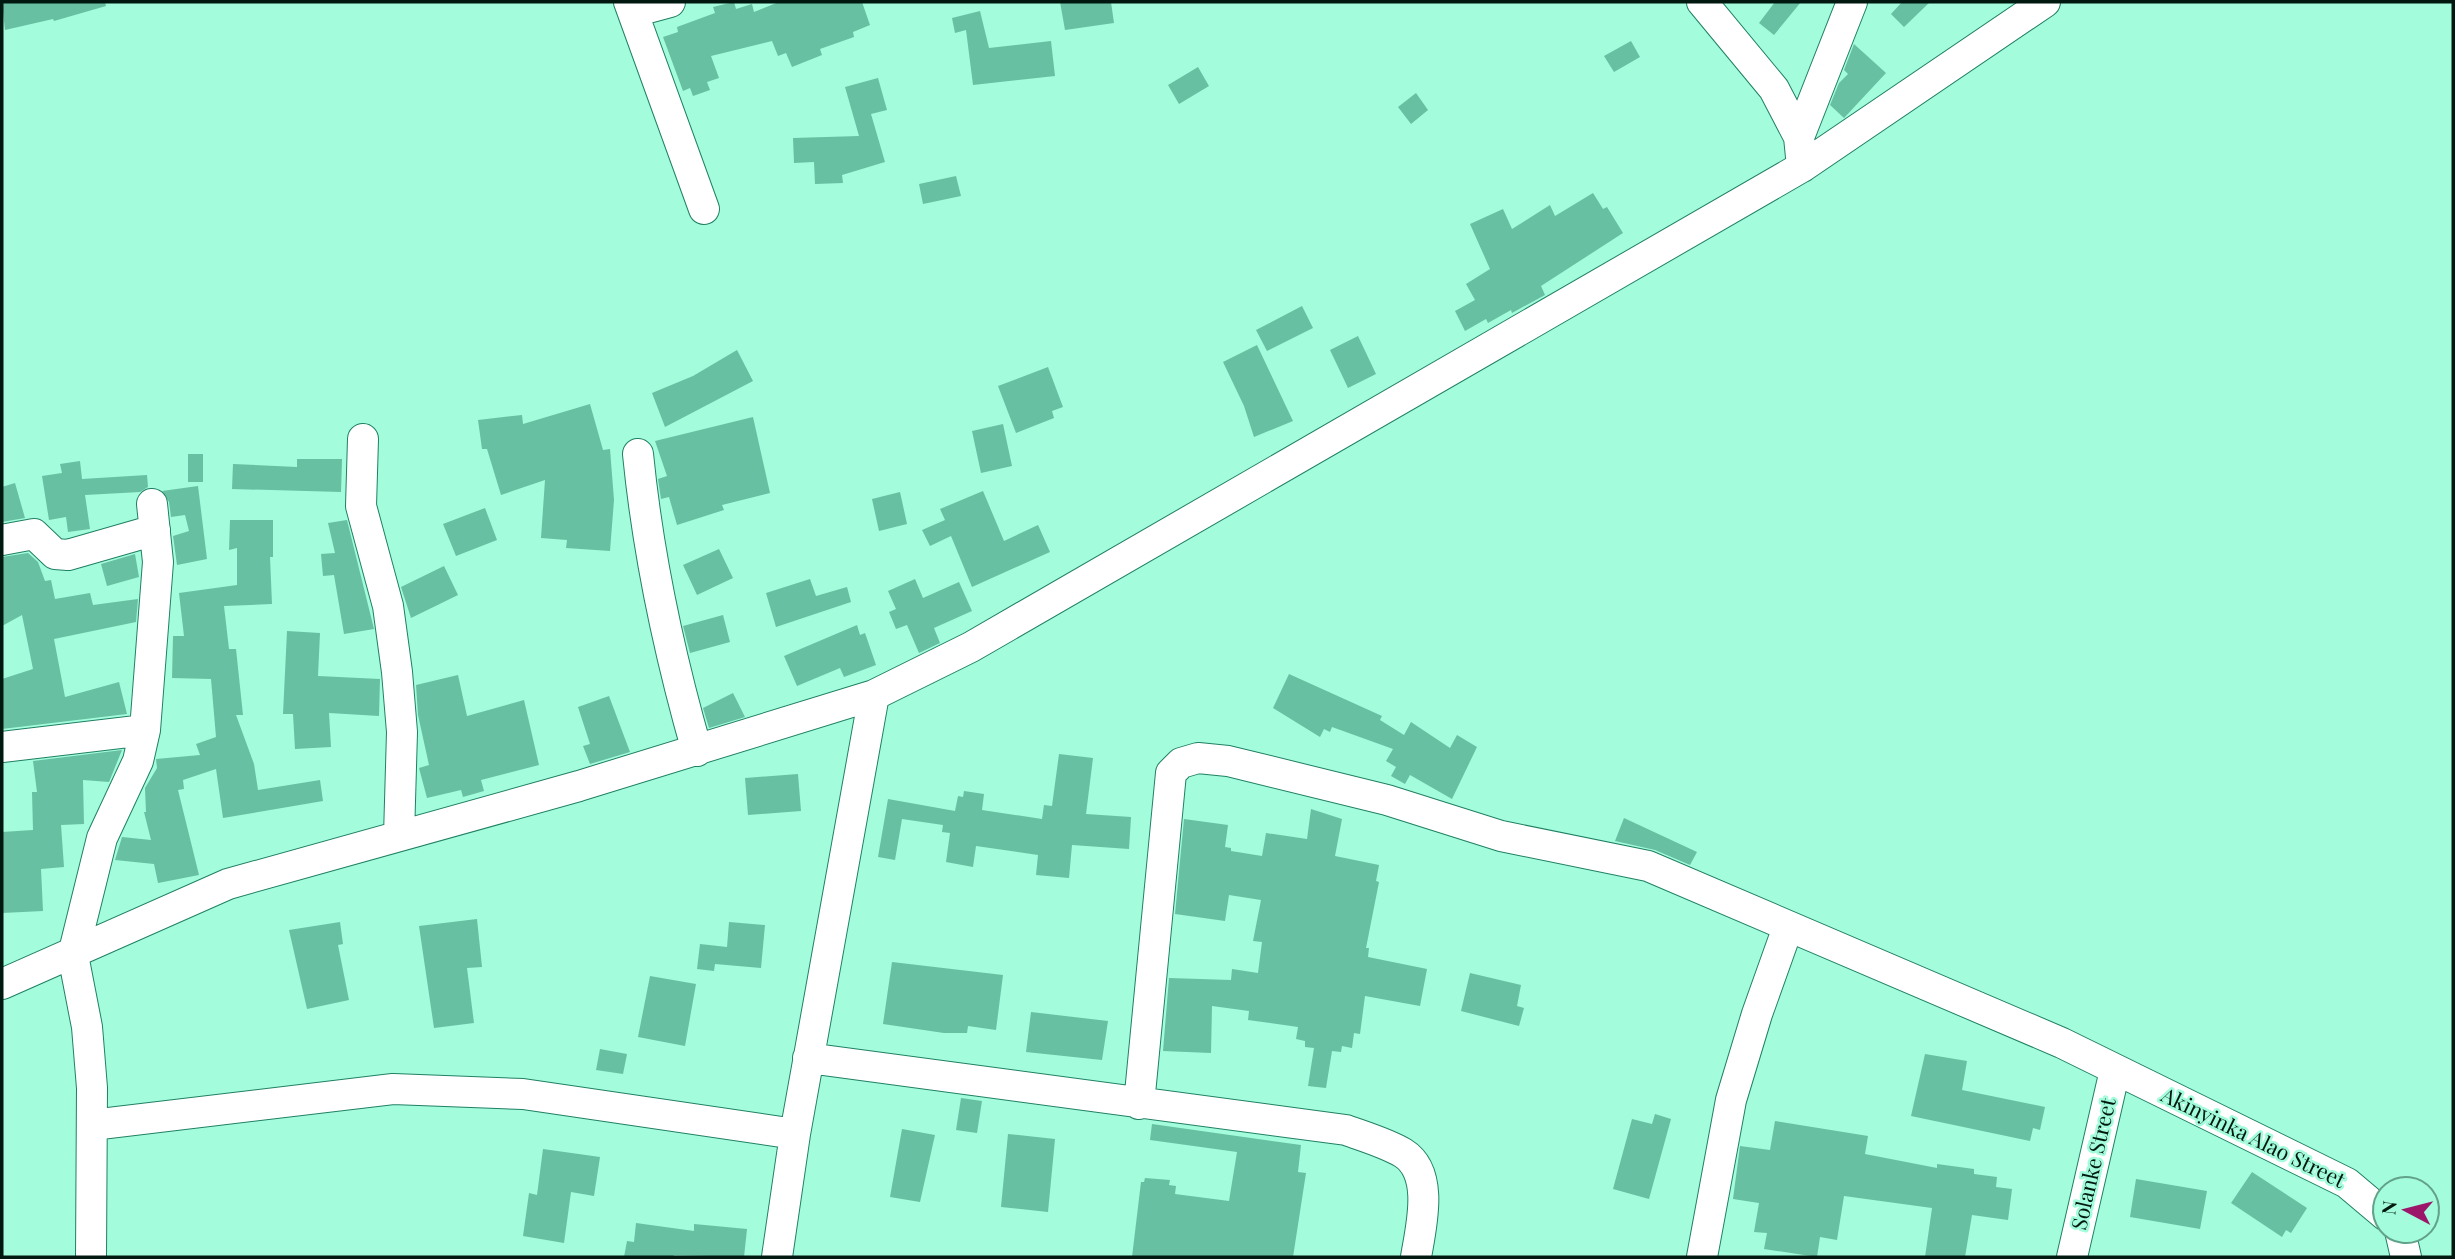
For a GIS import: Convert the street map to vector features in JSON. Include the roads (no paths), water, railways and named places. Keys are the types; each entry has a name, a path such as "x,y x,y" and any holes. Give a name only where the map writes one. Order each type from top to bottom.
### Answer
{"street":[{"path":"670,2 631,7 704,209"},
{"path":"1702,2 1774,89 1800,137 1802,167"},
{"path":"1800,137 1853,2"},
{"path":"2,984 73,955 228,884 697,751 874,695 971,647 1802,167 1916,93 2045,2"},
{"path":"363,439 361,506 388,606 397,672 402,732 399,836"},
{"path":"638,454 646,534 682,698 697,751"},
{"path":"2,540 34,534 55,554 68,555 153,517 158,562 145,730 138,761 102,838 73,955 87,1027 92,1125 91,1257"},
{"path":"777,1257 808,1058 874,695"},
{"path":"2,747 145,730"},
{"name":"Akinyinka Alao Street","path":"1139,1104 1171,773 1181,763 1199,758 1285,772 1502,836 1648,866 1788,928 1956,996 2115,1070 2347,1183 2371,1203"},
{"path":"1702,1257 1731,1100 1757,1014 1788,928"},
{"path":"808,1058 1346,1130 1405,1154 1419,1171 1423,1199 1416,1257"},
{"name":"Solanke Street","path":"2073,1257 2115,1070"},
{"path":"92,1125 393,1089 523,1094 795,1134"}]}
